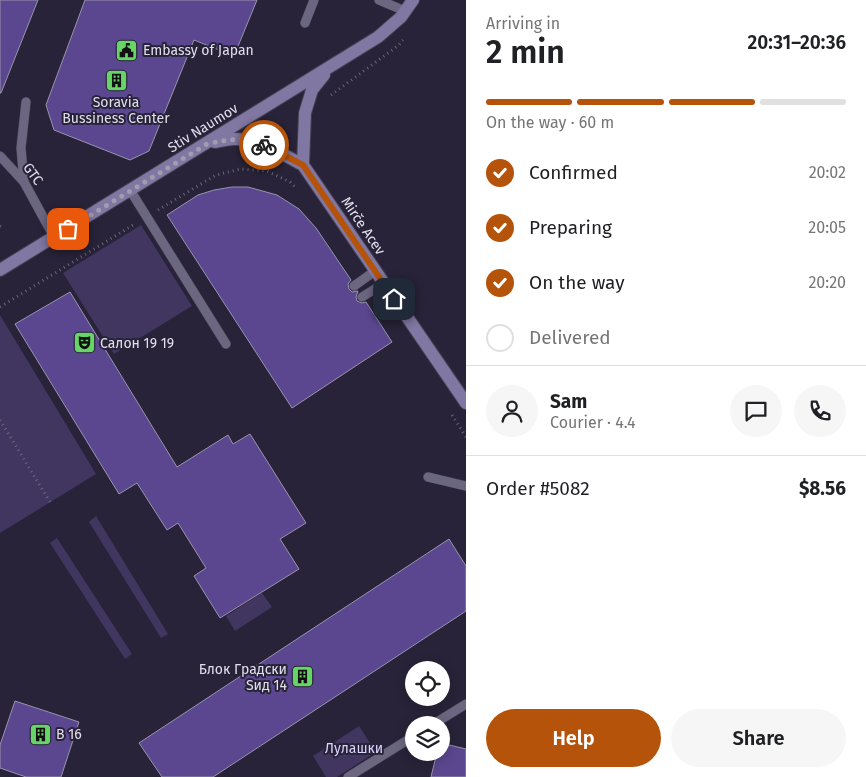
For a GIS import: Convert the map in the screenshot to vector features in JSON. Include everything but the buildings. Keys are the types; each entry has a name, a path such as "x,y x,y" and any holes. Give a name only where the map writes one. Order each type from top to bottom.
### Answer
{"street":[{"name":"Stiv Naumov","path":"0,270 378,37 414,0"},
{"path":"303,165 305,113 308,99 312,90 330,68"},
{"name":"Mirče Acev","path":"207,144 233,138 253,141 303,165 466,403"}],"lane":[{"path":"305,23 314,0"},
{"path":"379,0 405,11"},
{"path":"24,182 21,148 26,102"},
{"name":"GTC","path":"0,156 24,182 54,237"},
{"path":"130,190 226,344"},
{"path":"354,286 375,271"},
{"path":"362,297 383,284"},
{"path":"428,477 466,486"},
{"path":"447,716 466,704"},
{"path":"348,777 405,742"}],"path":[{"path":"325,100 400,45 405,38"},
{"path":"0,307 216,175 242,169 267,171 290,182 303,194"},
{"path":"450,413 466,437"},
{"path":"0,420 50,502"}],"green space":[{"path":"141,225 192,306 114,354 63,273"},
{"path":"0,315 96,474 0,533"},
{"path":"96,516 168,634 161,638 89,522"},
{"path":"57,538 132,654 125,659 50,543"},
{"path":"262,593 272,607 235,631 226,616"},
{"name":"Лулашки","path":"359,726 376,752 337,777 326,777 313,756"}],"way so far":[{"path":"68,229 207,144 233,138 264,145"}],"place":[{"name":"Embassy of Japan","path":"127,50"},
{"name":"Soravia Bussiness Center","path":"116,80"},
{"name":"Салон 19 19","path":"84,343"},
{"name":"Блок Градски Sид 14","path":"303,677"},
{"name":"B 16","path":"40,734"}],"route":[{"path":"264,145 303,165 394,299"}]}
